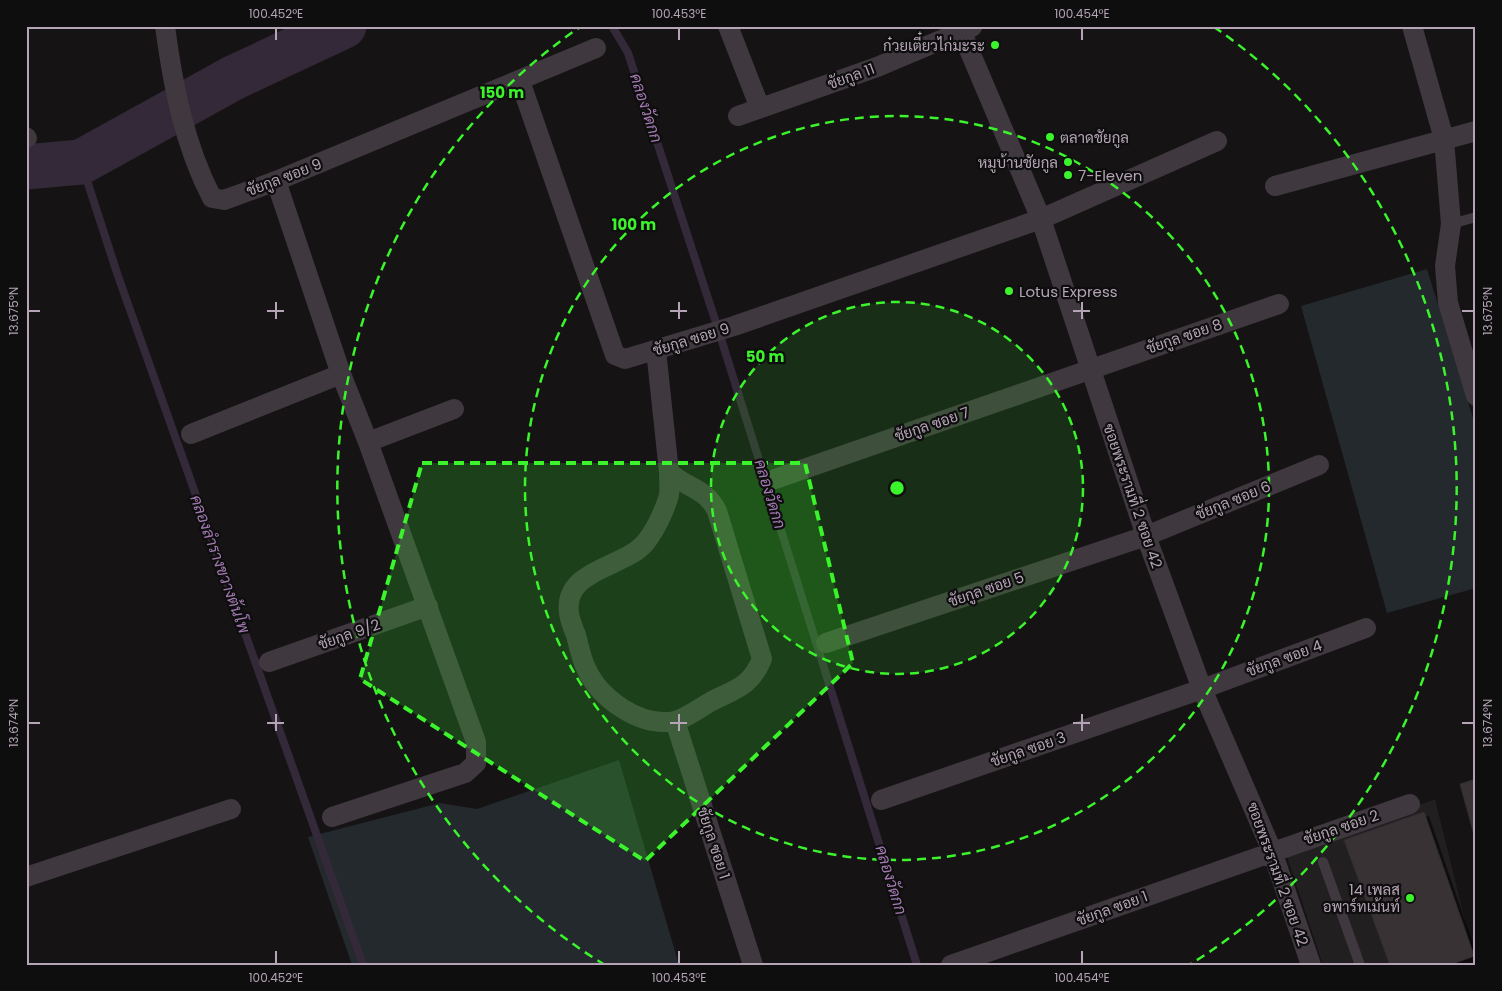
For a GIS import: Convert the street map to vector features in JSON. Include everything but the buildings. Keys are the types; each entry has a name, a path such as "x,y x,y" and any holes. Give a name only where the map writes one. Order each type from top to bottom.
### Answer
{"street":[{"name":"ชัยกูล ซอย 9","path":"165,26 174,90 188,139 212,198 224,200 276,181 596,48"},
{"path":"728,26 760,108"},
{"path":"1412,26 1444,139 1451,224 1445,266 1448,303 1476,396"},
{"name":"ชัยกูล 11","path":"738,116 877,67 965,28"},
{"name":"ซอยพระรามที่ 2 ซอย 42","path":"965,28 1041,219 1089,369 1146,536 1202,689 1272,851 1311,965"},
{"name":"ชัยกูล ซอย 9","path":"520,81 615,355 626,359 699,338 1041,219 1217,141"},
{"path":"1275,186 1476,131"},
{"path":"276,181 341,374 368,442 476,742 476,763 465,773 332,816"},
{"name":"ชัยกูล ซอย 8","path":"1089,369 1279,304"},
{"path":"656,350 669,472 669,494 645,543 626,559 598,570 580,582 570,600 569,612 586,669 608,699 636,716 656,721 675,720 748,683 757,671 762,659 712,499 695,488 680,482 669,472"},
{"name":"ชัยกูล ซอย 7","path":"775,480 1089,369"},
{"path":"192,434 341,374"},
{"path":"368,442 454,409"},
{"name":"ชัยกูล ซอย 6","path":"1146,536 1319,465"},
{"name":"ชัยกูล ซอย 5","path":"826,643 1146,536"},
{"name":"ชัยกูล 9/2","path":"269,662 428,606"},
{"name":"ชัยกูล ซอย 4","path":"1202,689 1366,628"},
{"name":"ชัยกูล ซอย 3","path":"881,800 1202,689"},
{"name":"ชัยกูล ซอย 1","path":"675,720 753,965"},
{"name":"ชัยกูล ซอย 2","path":"1272,851 1410,804"},
{"path":"26,877 231,809"},
{"name":"ชัยกูล ซอย 1","path":"952,965 1272,851"}],"lane":[{"path":"1451,224 1476,217"},
{"path":"1323,862 1360,965"}],"highlighted area":[{"path":"422,463 805,463 853,663 645,861 360,679"}],"shaded area":[{"path":"1427,269 1476,428 1476,588 1387,613 1301,306"},
{"path":"619,760 679,965 352,965 308,837 440,803 477,809"},
{"path":"1435,799 1476,965 1323,965 1286,854"}],"waterway":[{"path":"26,167 81,162 233,78 344,26"},
{"name":"คลองวัดกก","path":"612,26 628,53 719,332 917,965"},
{"name":"คลองลำรางขวางต้นโพ","path":"81,162 118,276 363,965"}],"place":[{"name":"ก๋วยเตี๋ยวไก่มะระ","path":"995,45"},
{"name":"ตลาดชัยกูล","path":"1050,137"},
{"name":"หมูบ้านชัยกูล","path":"1068,162"},
{"name":"7-Eleven","path":"1068,175"},
{"name":"Lotus Express","path":"1009,291"},
{"name":"14 เพลส อพาร์ทเม้นท์","path":"1410,898"}]}
